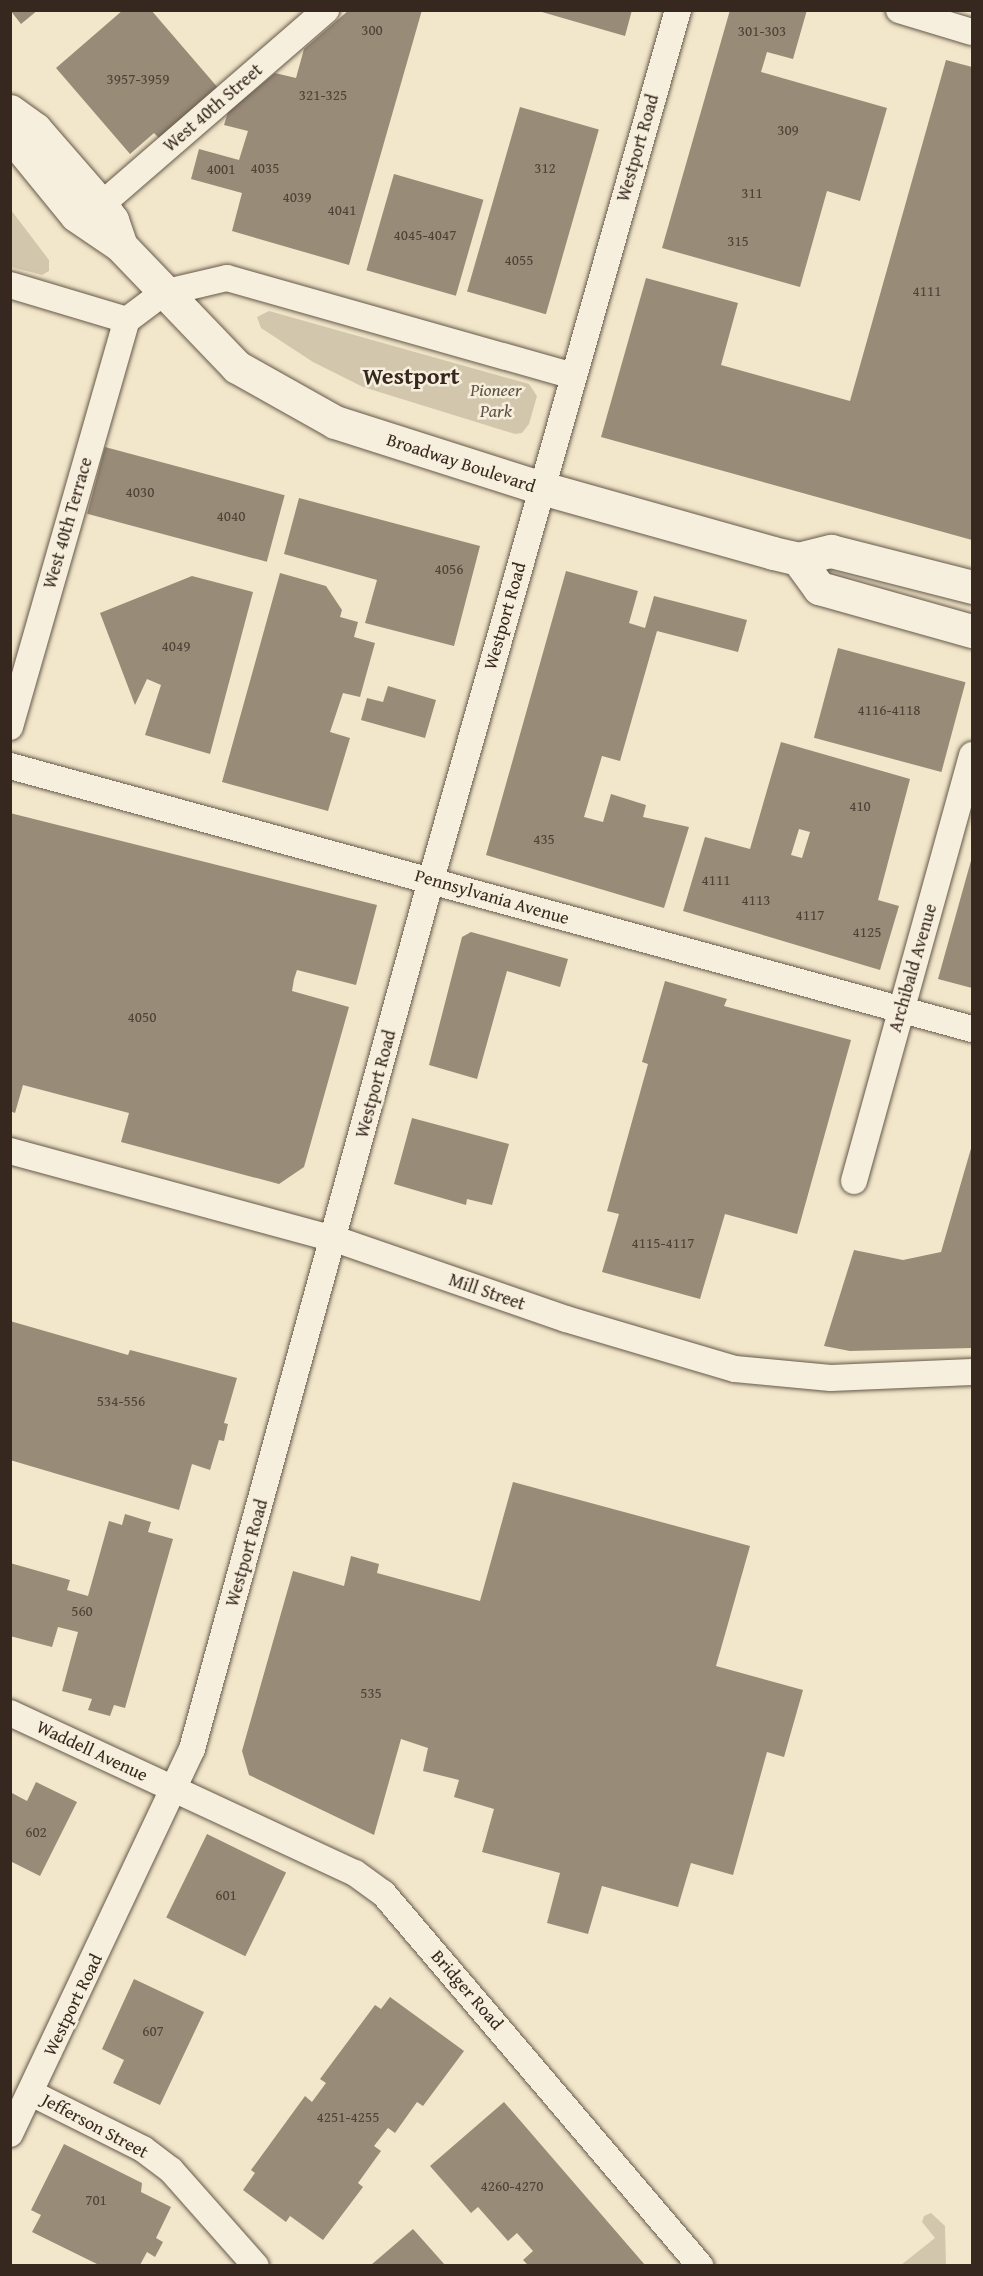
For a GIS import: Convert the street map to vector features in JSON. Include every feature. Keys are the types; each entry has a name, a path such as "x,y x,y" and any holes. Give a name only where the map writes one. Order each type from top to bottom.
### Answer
{"main road":[{"name":"Broadway Boulevard","path":"10,111 35,129 101,205 112,220 120,245"},
{"name":"Broadway Boulevard","path":"10,134 76,214 120,245 163,293 237,367 277,392 335,422 542,488 798,559"},
{"path":"972,587 831,550 798,559 819,588 972,631"}],"street":[{"name":"West 40th Street","path":"101,205 326,10"},
{"name":"Westport Road","path":"10,2134 192,1749 335,1239 431,880 678,10"},
{"path":"898,10 972,32"},
{"path":"10,285 126,320 163,293 227,278 573,376"},
{"name":"West 40th Terrace","path":"10,727 126,320"},
{"name":"Archibald Avenue","path":"854,1181 972,755"},
{"name":"Pennsylvania Avenue","path":"10,765 972,1029"},
{"name":"Mill Street","path":"10,1151 335,1239 566,1319 735,1369 831,1378 972,1372"},
{"name":"Waddell Avenue","path":"10,1713 174,1790"},
{"name":"Bridger Road","path":"174,1790 355,1873 383,1893 701,2265"},
{"name":"Jefferson Street","path":"31,2093 143,2148 171,2170 256,2265"}],"green space":[{"path":"11,210 49,260 49,271 42,275 11,267"},
{"name":"Pioneer Park","path":"269,311 529,384 537,396 529,424 522,433 515,434 363,387 313,362 261,328 257,317"},
{"path":"931,2213 945,2226 946,2265 901,2265 935,2238 922,2222 924,2216"}],"building":[{"path":"10,10 38,10 21,24"},
{"path":"123,10 151,10 219,89 160,139 154,133 130,154 56,68"},
{"path":"349,10 422,10 349,265 232,231 242,193 191,179 199,149 239,160 248,131 224,125 228,112 275,73 296,78 304,49"},
{"path":"535,10 632,10 625,36"},
{"path":"730,10 807,10 793,59 767,52 761,72 887,108 860,201 827,191 800,287 662,248"},
{"path":"946,60 972,67 972,540 601,437 646,278 738,303 721,365 850,401"},
{"path":"520,107 599,130 546,314 467,292"},
{"path":"394,174 483,200 456,296 366,270"},
{"path":"105,447 285,495 267,562 87,514"},
{"path":"299,498 480,546 454,646 365,623 377,580 284,554"},
{"path":"566,571 638,591 629,623 645,628 654,596 747,620 738,652 657,631 620,761 602,756 584,817 603,822 611,794 646,805 643,817 689,827 664,908 486,855"},
{"path":"280,573 326,586 342,610 340,617 358,622 354,637 375,643 360,697 343,693 330,732 350,738 328,811 222,782"},
{"path":"192,576 253,592 210,754 145,735 161,685 147,679 135,705 100,613"},
{"path":"838,648 966,682 941,772 814,738"},
{"path":"388,686 436,700 425,738 361,720 367,698 383,702"},
{"path":"781,742 910,779 878,900 899,906 880,970 683,911 705,837 750,849","holes":["799,829 810,832 802,858 791,855"]},
{"path":"10,813 377,905 356,985 297,970 294,979 292,991 349,1007 304,1167 279,1184 121,1142 129,1113 23,1085 15,1113 10,1111"},
{"path":"972,857 972,988 938,979"},
{"path":"471,932 568,959 560,987 507,971 477,1079 429,1065 462,937"},
{"path":"665,981 727,999 724,1006 851,1040 797,1234 725,1214 700,1299 602,1272 619,1214 607,1211 648,1064 642,1062"},
{"path":"412,1118 509,1144 492,1205 467,1199 466,1205 394,1184"},
{"path":"972,1145 972,1348 850,1351 824,1346 854,1250 903,1260 941,1252"},
{"path":"10,1321 128,1355 130,1350 237,1378 224,1423 228,1424 224,1441 219,1440 210,1470 192,1464 179,1510 10,1460"},
{"path":"513,1482 750,1546 716,1666 803,1690 784,1757 767,1752 733,1875 691,1863 678,1907 602,1886 588,1934 547,1923 560,1873 482,1852 494,1809 454,1797 459,1780 423,1771 428,1748 401,1739 374,1835 249,1775 242,1751 293,1571 344,1586 351,1556 379,1564 377,1573 480,1601"},
{"path":"125,1514 151,1522 148,1532 173,1539 125,1708 114,1705 110,1716 88,1710 92,1699 62,1691 78,1632 58,1627 52,1647 10,1636 10,1563 70,1580 67,1590 88,1596 109,1521 122,1525"},
{"path":"36,1782 77,1802 40,1876 10,1861 10,1792 27,1801"},
{"path":"207,1834 286,1873 245,1956 166,1918"},
{"path":"134,1979 204,2012 160,2105 113,2083 124,2060 102,2049"},
{"path":"390,1997 464,2051 423,2106 417,2102 395,2133 388,2128 374,2146 381,2151 358,2183 363,2187 323,2240 290,2216 286,2222 243,2190 255,2173 251,2170 305,2096 312,2102 326,2083 320,2079 375,2005 381,2009"},
{"path":"504,2102 645,2265 528,2265 523,2260 533,2251 517,2233 508,2241 478,2207 471,2213 430,2166"},
{"path":"64,2144 142,2183 141,2192 171,2207 156,2238 163,2242 155,2257 147,2252 140,2265 99,2265 32,2232 41,2215 31,2210"},
{"path":"413,2229 445,2265 371,2265"}],"district":[{"name":"Westport","path":"411,376"}]}
